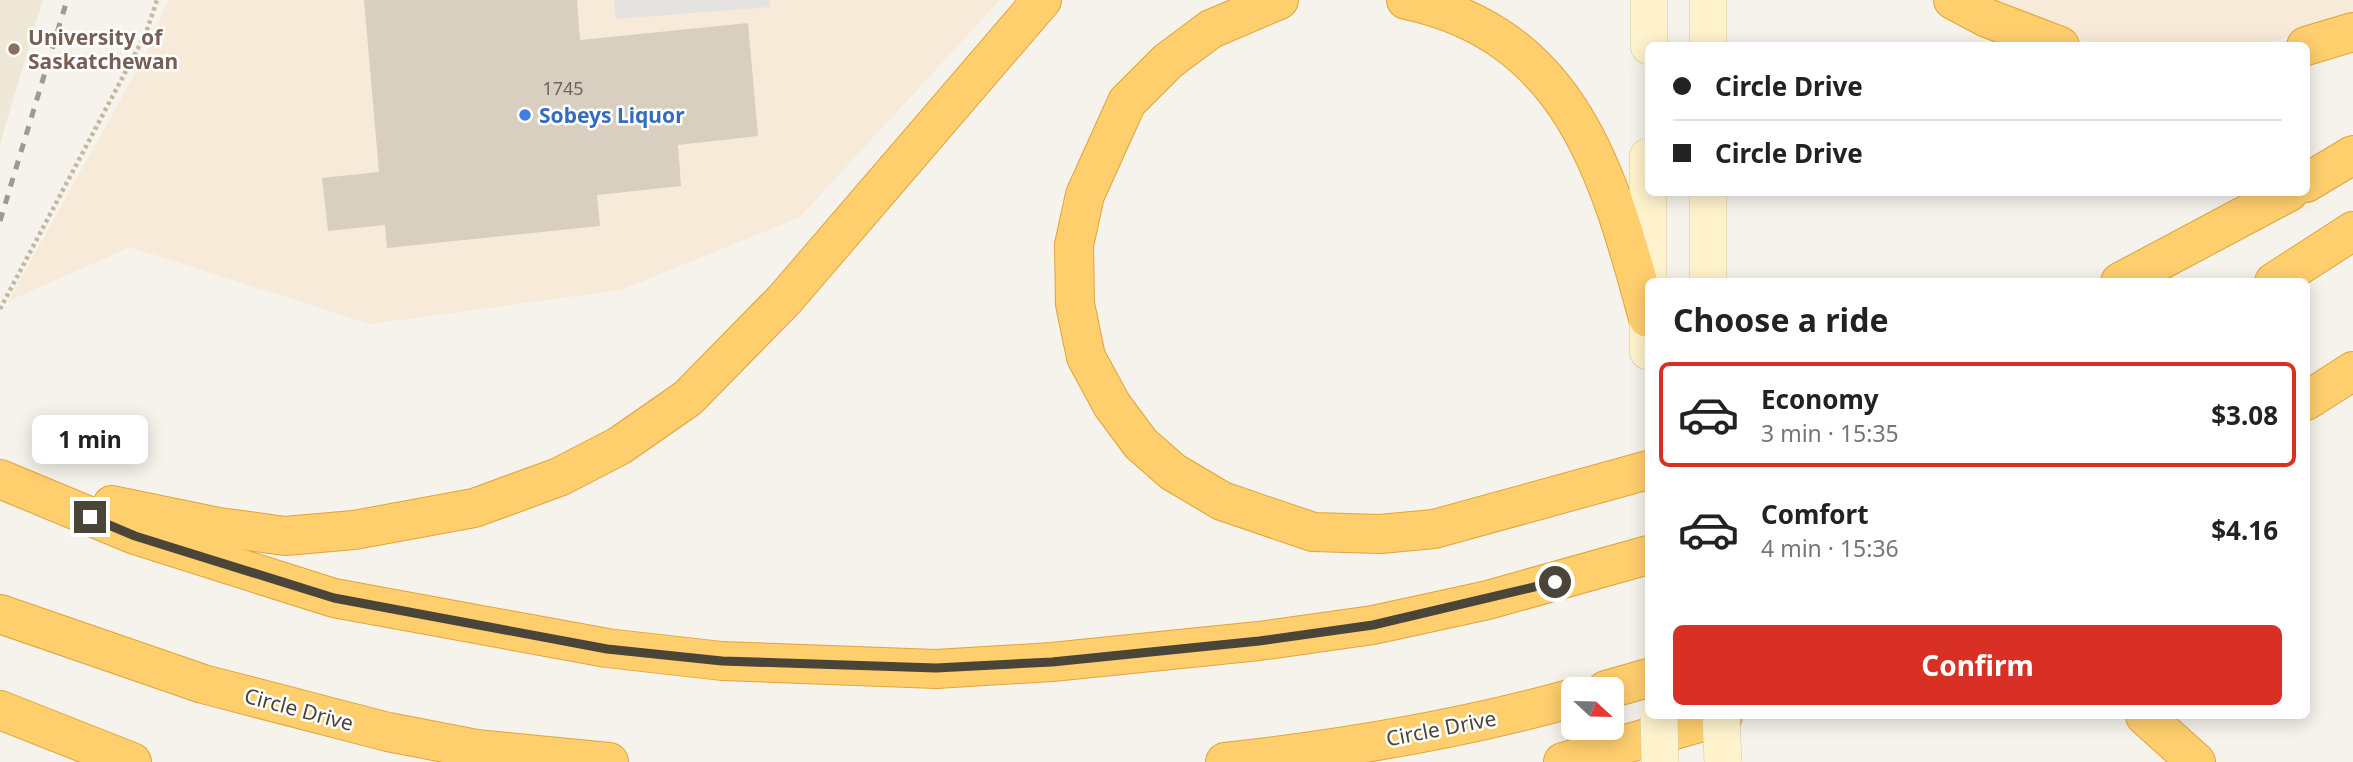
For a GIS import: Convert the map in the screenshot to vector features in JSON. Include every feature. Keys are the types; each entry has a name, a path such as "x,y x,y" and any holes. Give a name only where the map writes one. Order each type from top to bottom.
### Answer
{"highway":[{"path":"0,478 144,513 285,536 354,530 474,508 559,477 619,446 688,398 785,299 1042,0"},
{"path":"1279,0 1211,29 1168,61 1127,102 1103,150 1085,195 1074,245 1075,304 1086,357 1112,405 1141,444 1172,472 1222,501 1313,532 1380,534 1434,528 1645,471"},
{"path":"1406,0 1470,18 1503,38 1533,63 1585,132 1619,212 1645,307"},
{"path":"1953,0 1987,19 2049,42"},
{"path":"2310,45 2353,32"},
{"path":"2310,181 2353,155"},
{"path":"2128,278 2281,196"},
{"path":"2280,278 2353,231"},
{"path":"2310,398 2353,371"},
{"path":"0,478 135,536 334,598 607,649 722,661 936,668 1052,662 1259,641 1373,625 1488,600 1645,556"},
{"name":"Circle Drive","path":"0,614 203,684 387,732 475,750 608,762"},
{"path":"1624,684 1645,678"},
{"name":"Circle Drive","path":"1225,762 1327,750 1457,726 1561,701"},
{"path":"0,710 132,762"},
{"path":"1563,762 1712,719"},
{"path":"2149,719 2196,762"},
{"path":"0,730 67,762"}],"main road":[{"path":"1649,0 1649,42"},
{"path":"1708,0 1708,42"},
{"path":"1648,196 1648,278"},
{"path":"1708,196 1708,278"},
{"path":"1659,719 1660,762"},
{"path":"1722,719 1723,762"}],"path":[{"path":"0,309 146,33 157,0"}],"shaded area":[{"name":"University of Saskatchewan","path":"0,0 43,0 0,144"},
{"path":"168,0 1000,0 800,217 621,290 370,324 130,247 8,301 146,54"},
{"path":"614,0 770,0 770,7 616,19"},
{"path":"1975,0 2353,0 2353,18 2269,42 2093,42 2054,34"}],"building":[{"path":"364,0 577,0 580,40 748,23 758,136 678,145 681,186 597,195 600,226 387,248 385,225 328,231 322,178 379,172"}],"railway":[{"path":"0,221 67,0"}],"place":[{"name":"University of Saskatchewan","path":"14,49"},
{"name":"Sobeys Liquor","path":"525,115"}],"route":[{"path":"90,517 135,536 334,598 607,649 722,661 936,668 1052,662 1259,641 1373,625 1488,600 1555,582"}]}
